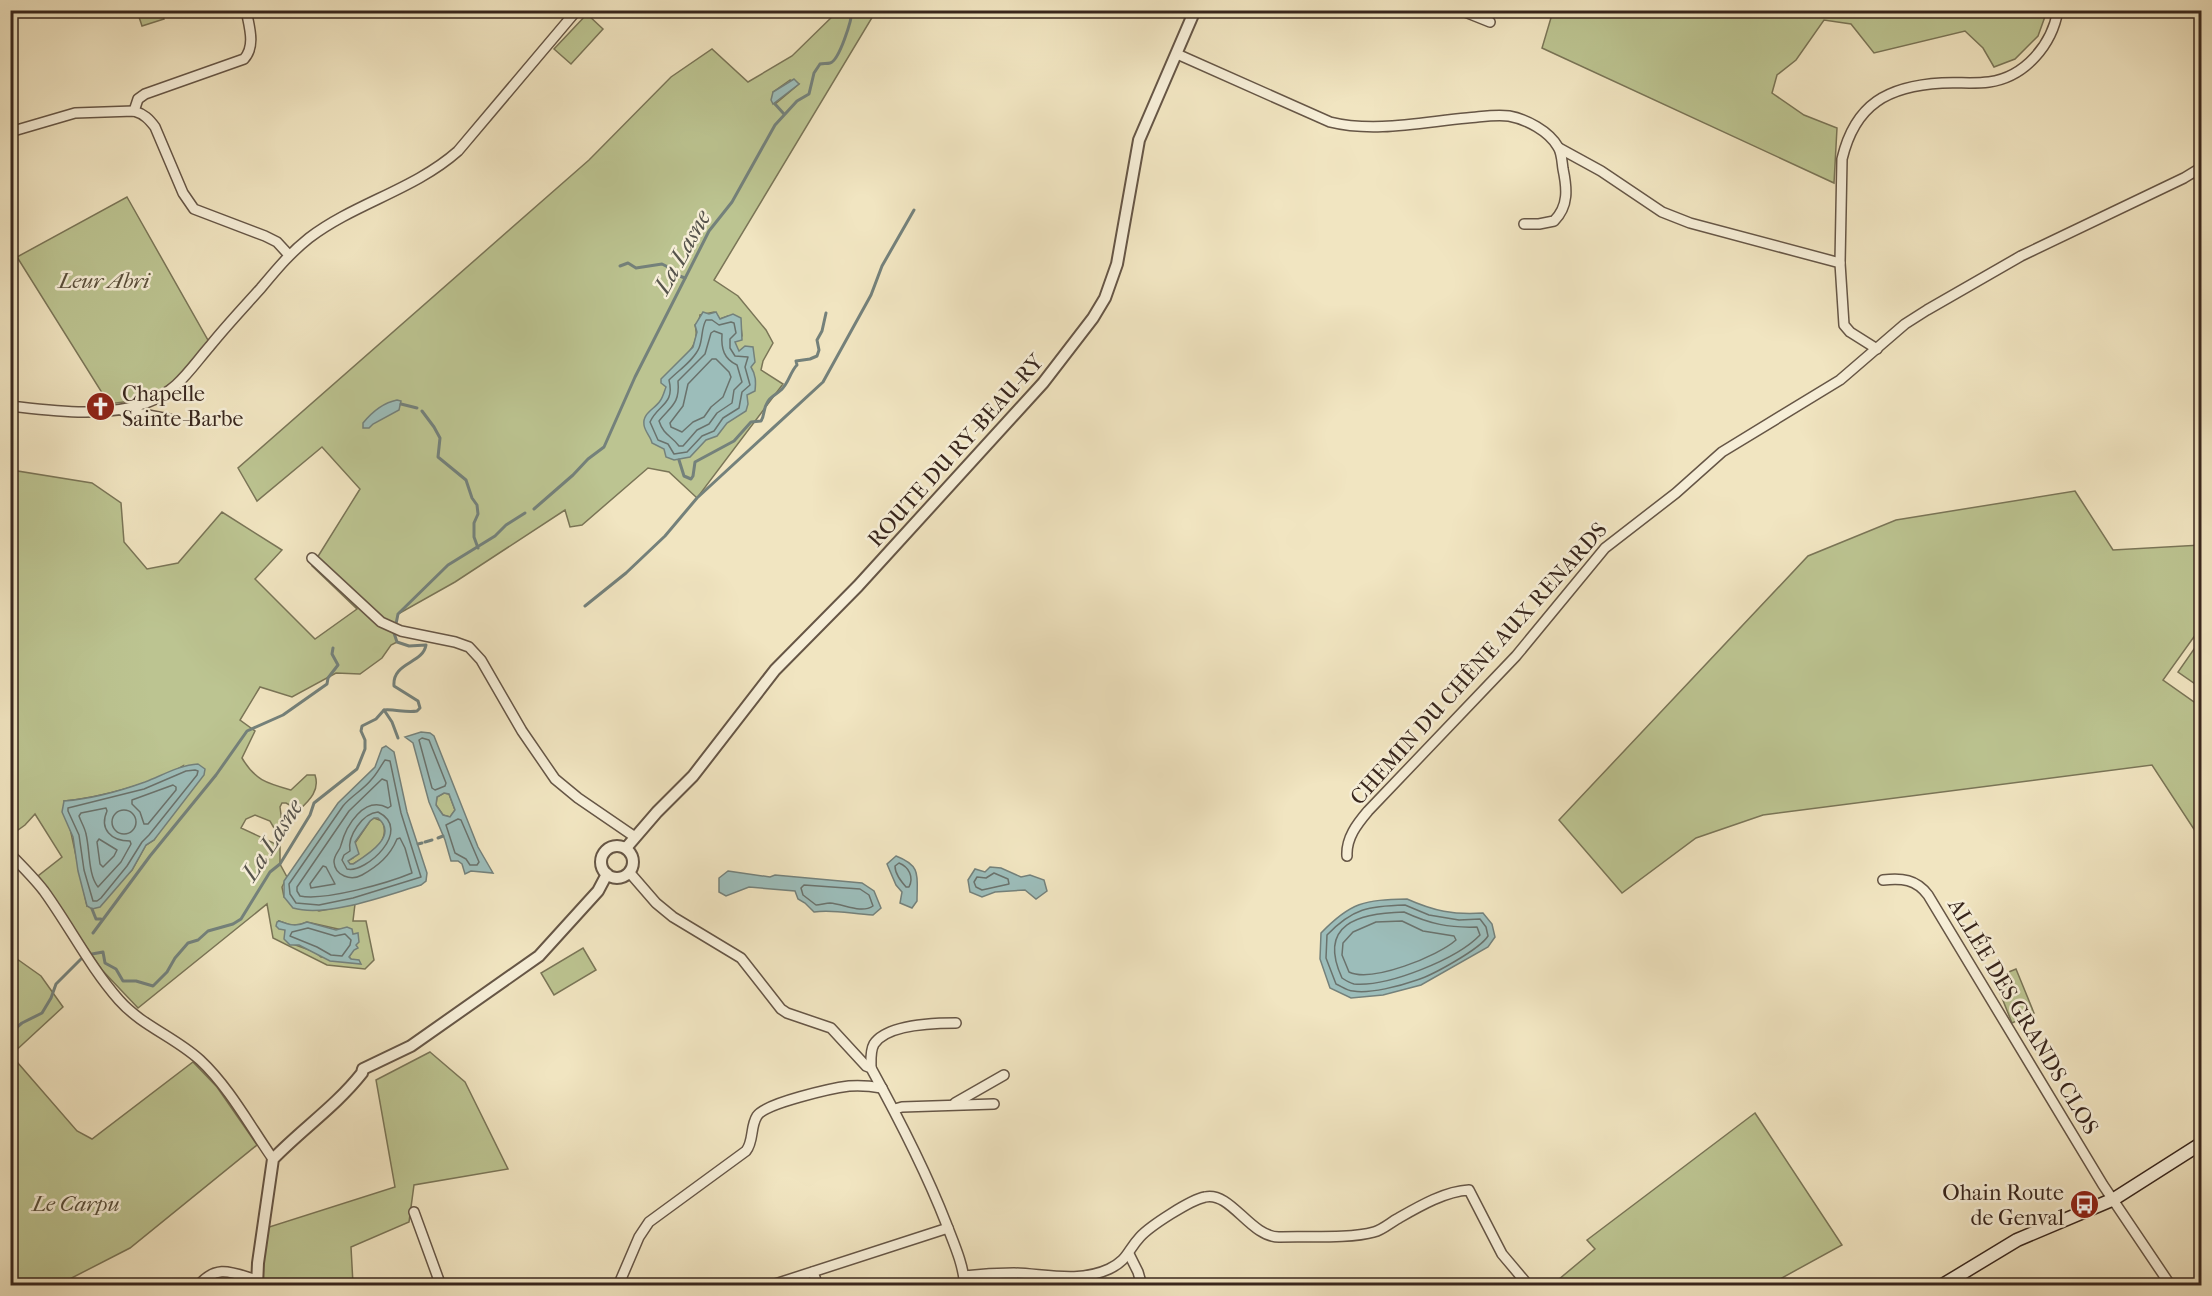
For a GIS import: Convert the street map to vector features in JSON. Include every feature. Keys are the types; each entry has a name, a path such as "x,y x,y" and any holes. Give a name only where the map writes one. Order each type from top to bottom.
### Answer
{"main road":[{"path":"1946,1284 2017,1240 2114,1199 2192,1147 2202,1143"}],"street":[{"path":"134,111 138,99 145,94 244,58 249,54 251,43 246,10"},
{"path":"10,406 108,412 148,403 179,385 209,346 290,255 323,228 406,186 443,164 463,145 577,10"},
{"name":"ROUTE DU RY-BEAU-RY","path":"626,848 693,776 775,670 858,586 1043,384 1093,318 1105,298 1117,264 1139,140 1195,10"},
{"path":"1460,10 1490,21"},
{"path":"1877,349 1846,328 1840,263 1842,159 1849,137 1859,119 1876,101 1895,91 1912,86 1943,83 1989,82 2019,70 2036,57 2048,42 2058,10"},
{"path":"1176,54 1321,118 1343,125 1378,126 1500,115 1521,119 1537,127 1559,148 1601,171 1662,212 1690,223 1840,263"},
{"path":"10,132 75,113 134,111 145,115 155,127 183,193 194,209 278,242 290,255"},
{"path":"1524,224 1554,221 1564,208 1566,193 1559,148"},
{"name":"CHEMIN DU CHÊNE AUX RENARDS","path":"1347,856 1350,837 1368,811 1516,656 1605,548 1677,493 1722,452 1840,380 1905,324 2021,256 2184,178 2202,167"},
{"path":"116,409 169,419"},
{"path":"312,558 381,622 401,631 469,647 481,660 522,731 555,778 578,798 635,837"},
{"path":"610,847 626,848 634,860 630,873 619,878 607,874 602,865 603,854 610,847"},
{"path":"10,854 43,890 93,968 125,1006 137,1018 169,1036 202,1062 230,1096 273,1159"},
{"path":"630,873 656,903 741,958 781,1009 831,1028 871,1068 934,1191 955,1244 965,1281 999,1273 1060,1277 1085,1275 1112,1268 1129,1254 1140,1236 1177,1210 1206,1197 1222,1201 1254,1227 1270,1236 1355,1235 1375,1232 1426,1204 1446,1195 1468,1190 1502,1254 1529,1286"},
{"path":"198,1286 205,1278 217,1271 229,1272 257,1283 273,1159 339,1099 363,1069 411,1046 539,956 598,891 607,874"},
{"name":"ALLÉE DES GRANDS CLOS","path":"1883,880 1899,878 1910,880 1923,888 1928,895 2081,1150 2171,1286"},
{"path":"871,1068 872,1048 875,1042 883,1037 920,1023 956,1023"},
{"path":"950,1105 1004,1075"},
{"path":"618,1286 639,1237 649,1222 746,1151 751,1143 754,1123 764,1109 847,1086 882,1088"},
{"path":"894,1109 994,1104"},
{"path":"414,1212 441,1286"},
{"path":"769,1286 948,1228"},
{"path":"1129,1254 1142,1286"},
{"path":"813,1272 818,1286"}],"green space":[{"path":"137,11 161,11 164,19 142,26"},
{"path":"838,11 876,11 714,280 738,296 766,330 773,343 763,361 761,370 783,384 697,498 669,472 648,468 582,525 570,527 565,510 455,582 398,614 394,633 397,642 391,645 382,658 360,674 336,673 292,697 260,687 240,720 255,731 242,758 257,776 275,785 291,790 307,775 315,775 316,785 310,798 299,810 282,803 280,807 283,831 280,833 277,833 270,821 255,815 246,819 241,828 280,846 280,864 287,877 282,887 284,897 319,911 355,904 353,921 366,921 374,960 365,969 327,965 273,938 267,904 138,1008 102,970 38,876 62,857 35,814 11,835 11,470 92,483 121,503 124,542 147,569 178,563 222,512 282,550 255,579 315,639 357,609 312,566 360,489 322,447 257,501 238,468 589,160 671,77 712,49 748,82 792,56","holes":["790,80 799,84 775,104 773,92","714,312 720,319 728,316 740,318 742,336 735,342 735,347 682,359 694,344 695,325 700,315","183,766 161,829 154,840 146,845 132,870 87,906 64,801 126,789","279,921 290,925 307,922 351,932 356,945 349,957 351,959 321,957 315,952 287,941 285,930"]},
{"path":"1553,11 2047,11 2038,36 2015,59 1994,67 1983,48 1965,31 1874,53 1851,24 1824,20 1796,60 1777,75 1772,93 1804,115 1837,128 1834,183 1542,48"},
{"path":"587,14 603,29 571,64 554,49"},
{"name":"Leur Abri","path":"127,197 209,342 180,378 145,399 109,404 17,257"},
{"path":"2075,491 2113,550 2201,545 2201,627 2163,680 2201,707 2201,840 2152,765 1763,815 1696,838 1622,893 1559,820 1808,556 1896,520"},
{"path":"2201,639 2202,688 2178,672"},
{"path":"444,793 449,794 455,810 450,817 443,815 436,805 437,797"},
{"path":"374,818 382,821 384,835 381,841 366,856 350,864 347,861 353,858 355,843"},
{"path":"583,948 596,970 554,995 541,973"},
{"name":"Le Carpu","path":"10,954 41,976 63,1007 11,1055 77,1131 92,1139 193,1062 217,1087 257,1145 130,1248 58,1285 11,1285"},
{"path":"2016,969 2034,1013 2012,1023 1994,978"},
{"path":"430,1052 465,1082 508,1169 414,1185 409,1222 351,1247 353,1284 263,1286 266,1228 395,1187 376,1080"},
{"path":"1755,1113 1842,1245 1769,1285 1552,1285 1595,1249 1587,1240"}],"water":[{"path":"794,79 799,84 773,104 771,100 773,92"},
{"path":"703,312 709,314 716,312 720,319 733,314 741,318 742,340 735,342 739,351 745,346 753,347 755,362 751,367 755,379 755,391 747,395 746,411 727,423 717,436 706,440 690,457 674,460 666,457 664,449 652,443 644,421 647,414 663,396 666,387 661,383 661,379 693,347 697,332 695,325"},
{"path":"401,401 399,410 369,428 363,428 363,423 374,412 387,403"},
{"path":"421,732 434,736 478,847 493,873 471,871 465,874 462,864 458,861 451,861 429,802 413,743 405,737","holes":["444,793 449,794 455,810 450,817 443,815 436,805 437,797"]},
{"path":"386,746 394,752 407,812 427,873 426,881 421,885 339,908 307,910 293,908 284,897 284,881 338,803 375,767 382,748","holes":["378,818 384,825 383,838 373,850 350,864 348,861 359,854 355,842 370,821"]},
{"path":"198,764 205,769 204,775 154,840 146,845 132,870 100,907 92,909 87,906 78,871 73,837 62,812 64,801 116,791 178,768"},
{"path":"896,856 910,864 916,873 917,901 912,908 900,903 902,892 896,885 887,864"},
{"path":"990,867 1001,868 1021,877 1030,875 1044,880 1047,891 1036,899 1025,890 995,892 982,897 970,892 968,880 975,869 985,872"},
{"path":"728,871 770,877 775,875 862,883 874,891 881,908 873,915 835,911 814,912 798,899 795,891 749,887 726,896 719,892 719,878"},
{"path":"1407,899 1444,911 1483,913 1492,924 1495,937 1488,947 1421,985 1383,995 1351,998 1330,988 1320,959 1321,933 1341,915 1359,905 1380,900"},
{"path":"279,921 293,925 307,922 336,930 347,927 352,929 353,934 358,933 359,942 356,945 358,948 349,957 359,960 361,964 330,961 299,945 290,945 284,939 285,930 276,926"}],"waterway":[{"name":"La Lasne","path":"534,509 604,447 635,377 709,231 732,202 775,125 797,101 809,94 814,73 820,64 834,61 841,48 852,10"},
{"path":"775,104 784,114"},
{"path":"585,606 626,573 665,536 697,498 823,382 871,295 882,266 914,210"},
{"path":"620,266 628,263 636,268 662,264 674,274 685,278"},
{"path":"679,460 684,476 691,479 695,462 734,441 751,422 761,421 768,401 786,384 797,365 796,361 817,356 819,350 817,340 822,331 826,313"},
{"path":"401,404 417,408"},
{"path":"422,411 440,438 438,457 466,480 477,505 478,514 474,523 474,537 478,548"},
{"name":"La Lasne","path":"396,624 398,614 448,565 495,536 506,525 525,513"},
{"name":"La Lasne","path":"92,954 103,952 105,963 116,969 123,981 136,981 153,986 167,972 188,943 198,940 208,931 233,924 241,919 270,872 280,864 310,815 314,803 357,769 365,749 362,726 376,719 384,710 417,711 420,708 418,701 394,686 398,672 419,656 426,645 409,646 397,642 394,633"},
{"path":"93,933 150,856 216,775 247,731 283,715 327,684 328,678 338,665 332,654 333,648"},
{"path":"384,710 398,738"},
{"path":"438,838 443,836"},
{"path":"425,842 432,840"},
{"path":"418,844 422,843"},
{"path":"92,909 96,919 101,919"},
{"name":"La Lasne","path":"10,1033 22,1023 42,1013 56,984 81,959"}],"place":[{"name":"Chapelle Sainte-Barbe","path":"101,406"},
{"name":"Ohain Route de Genval","path":"2085,1205"}]}
